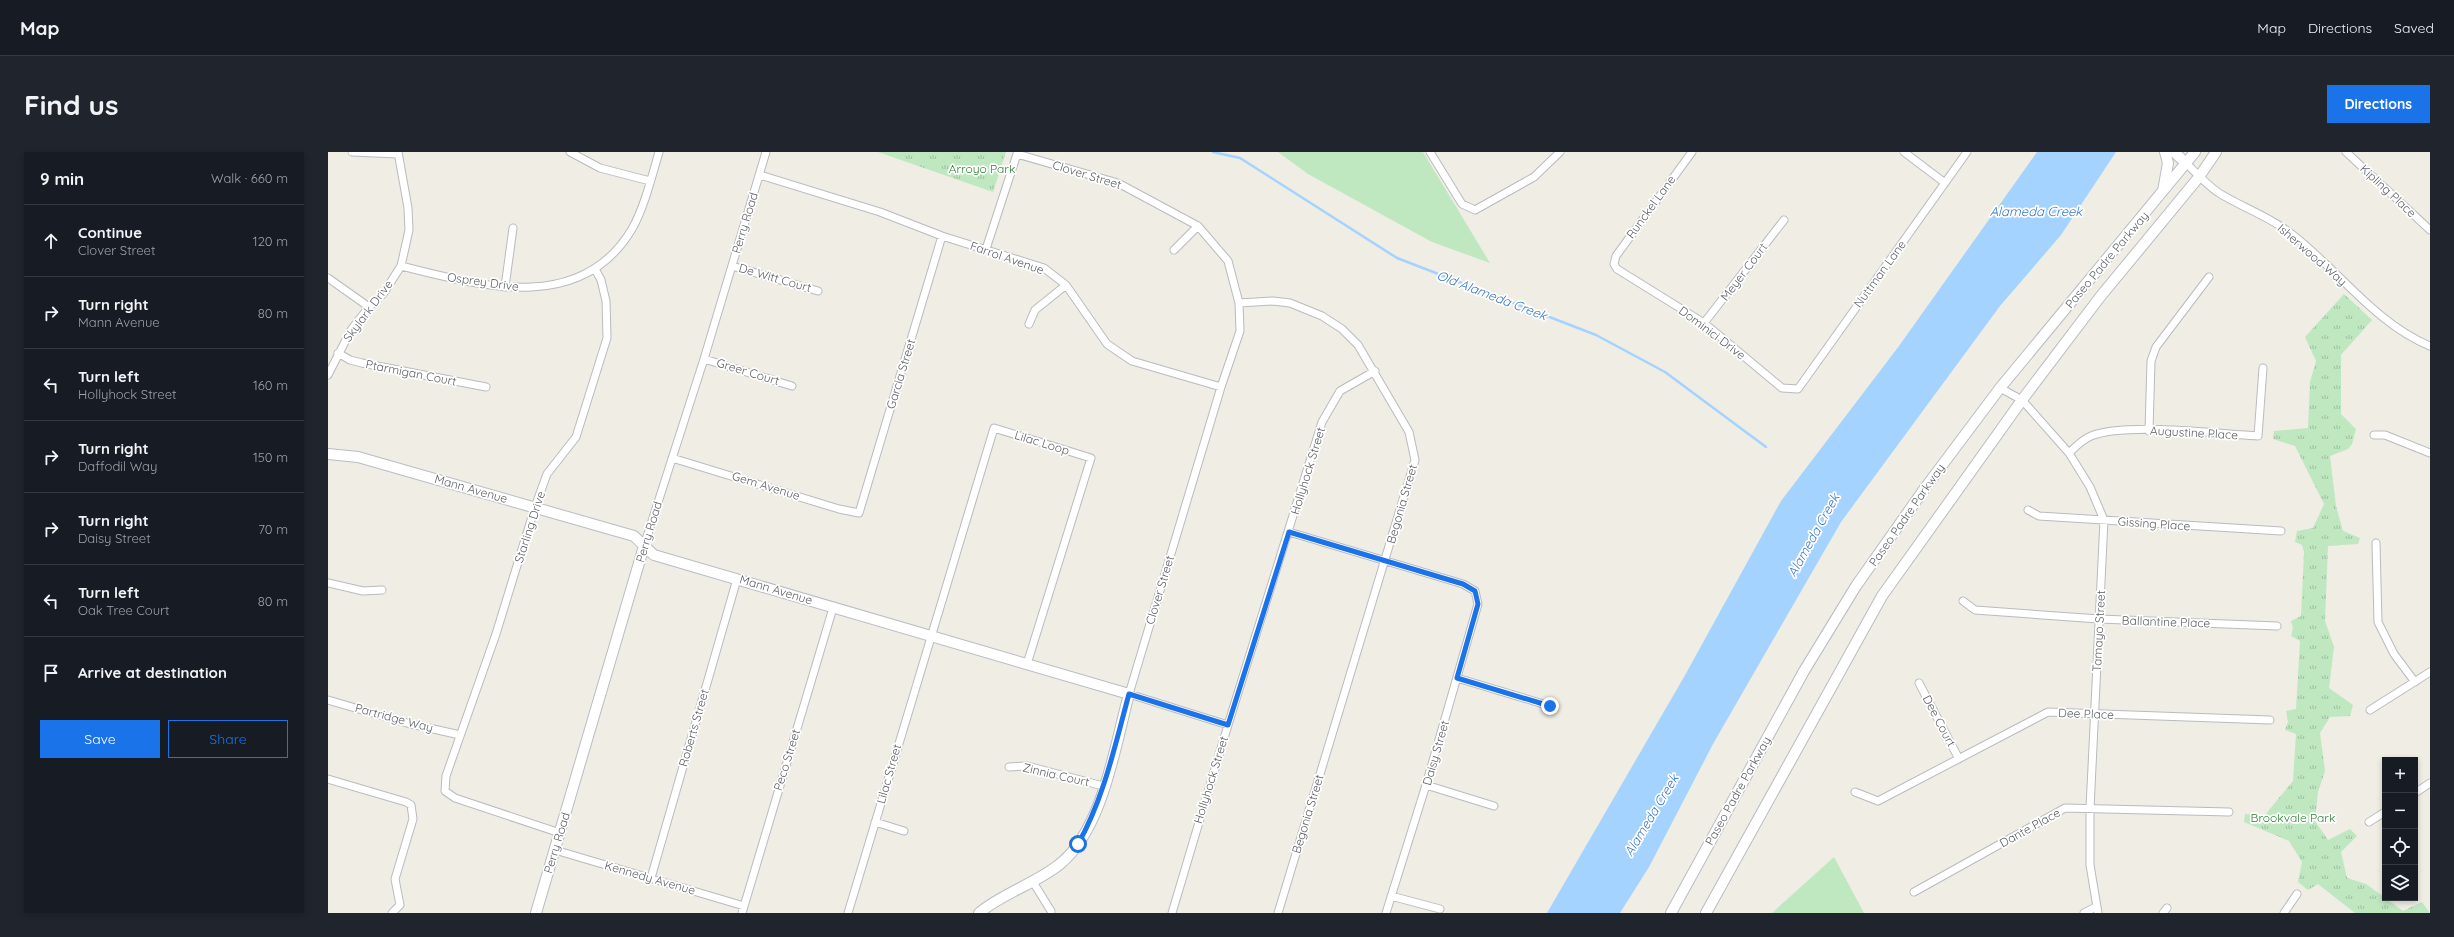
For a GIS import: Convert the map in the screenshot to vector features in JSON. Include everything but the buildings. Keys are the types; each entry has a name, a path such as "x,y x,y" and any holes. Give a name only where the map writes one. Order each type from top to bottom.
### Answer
{"main road":[{"path":"2163,193 2168,163 2165,152"},
{"name":"Isherwood Way","path":"2174,152 2187,164"},
{"name":"Paseo Padre Parkway","path":"1671,913 1804,671 1856,586 1925,488 2000,388 2187,164 2195,152"},
{"name":"Paseo Padre Parkway","path":"1706,913 1882,596 2022,400 2100,297 2199,177 2216,152"},
{"name":"Mann Avenue","path":"328,454 358,457 634,536 654,555 1129,694"},
{"name":"Perry Road","path":"536,913 644,546"},
{"name":"Clover Street","path":"979,913 989,905 1033,882 1061,863 1078,844 1091,820 1103,786 1129,694"}],"street":[{"path":"352,152 398,153"},
{"path":"570,152 600,168 650,181"},
{"name":"Osprey Drive","path":"401,266 444,277 505,287 549,286 576,280 595,269 619,248 633,228 659,152"},
{"name":"Perry Road","path":"644,546 704,359 766,152"},
{"path":"1430,152 1462,204 1475,210 1534,177 1560,152"},
{"name":"Runckel Lane","path":"1614,264 1616,256 1692,152"},
{"path":"1904,152 1945,183"},
{"name":"Nuttman Lane","path":"1788,390 1798,388 1967,152"},
{"name":"Kipling Place","path":"2346,152 2430,230"},
{"name":"Skylark Drive","path":"328,375 351,330 369,307 383,294 401,266 409,230 408,208 398,153"},
{"name":"Clover Street","path":"986,249 1017,154 1118,183 1198,226 1228,261 1239,303 1240,331 1221,387 1129,694"},
{"name":"Isherwood Way","path":"2187,164 2199,177 2218,192 2277,223 2294,235 2358,296 2409,338 2430,346"},
{"name":"Farrol Avenue","path":"760,175 880,212 942,236 1044,268 1066,285 1107,344 1132,361 1221,387"},
{"name":"Meyer Court","path":"1704,323 1784,220"},
{"path":"1174,250 1198,226"},
{"path":"505,287 513,228"},
{"name":"Garcia Street","path":"859,513 942,236"},
{"name":"Dominici Drive","path":"1614,264 1617,269 1704,323 1782,388 1788,390"},
{"name":"De Witt Court","path":"732,266 818,291"},
{"name":"Starling Drive","path":"560,833 455,798 445,791 446,776 496,634 535,507 548,474 576,437 608,338 606,301 601,280 595,269"},
{"path":"2149,430 2151,361 2156,347 2209,277"},
{"path":"328,278 369,307"},
{"path":"1029,324 1035,310 1066,285"},
{"name":"Begonia Street","path":"1239,303 1273,301 1290,303 1322,316 1342,329 1358,345 1409,432 1415,460 1278,913"},
{"name":"Ptarmigan Court","path":"338,353 350,360 362,364 486,387"},
{"name":"Greer Court","path":"704,359 792,386"},
{"name":"Augustine Place","path":"2069,453 2089,437 2106,431 2149,430 2258,436 2263,368"},
{"name":"Hollyhock Street","path":"1172,913 1228,725 1322,422 1340,390 1375,372"},
{"name":"Tamayo Street","path":"2000,388 2022,400 2069,453 2090,487 2104,520 2090,808 2090,865 2097,910"},
{"name":"Lilac Loop","path":"930,636 994,428 1092,458 1026,664"},
{"path":"2374,435 2385,435 2430,453"},
{"name":"Gem Avenue","path":"672,458 839,509 859,513"},
{"name":"Gissing Place","path":"2028,510 2039,516 2281,531"},
{"path":"1289,532 1385,561"},
{"path":"2376,543 2378,622 2394,654 2415,682"},
{"name":"Daisy Street","path":"1385,561 1463,584 1475,591 1478,604 1426,785 1386,913"},
{"name":"Roberts Street","path":"651,878 737,579"},
{"path":"328,583 363,591 382,590"},
{"name":"Ballantine Place","path":"1963,601 1975,610 2099,619 2277,626"},
{"name":"Peco Street","path":"743,910 833,608"},
{"name":"Lilac Street","path":"848,913 930,636"},
{"path":"2370,710 2430,672"},
{"path":"1457,678 1550,706"},
{"name":"Dee Court","path":"1918,683 1959,759"},
{"name":"Mann Avenue","path":"1129,694 1228,725"},
{"name":"Partridge Way","path":"328,700 407,723 460,735"},
{"name":"Dee Place","path":"1855,792 1878,801 2048,712 2270,720"},
{"name":"Zinnia Court","path":"1009,767 1027,766 1103,786"},
{"path":"328,779 406,802 411,805 413,819 395,879 400,905 392,913"},
{"path":"2418,791 2430,783"},
{"path":"1426,785 1494,806"},
{"name":"Dante Place","path":"1914,892 2065,808 2229,812"},
{"path":"2369,822 2382,814"},
{"path":"875,822 904,831"},
{"name":"Kennedy Avenue","path":"555,850 651,878 743,910"},
{"path":"1033,882 1052,911"},
{"path":"2284,913 2297,894"},
{"path":"1391,896 1440,909"},
{"path":"2084,913 2097,910"}],"green space":[{"name":"Arroyo Park","path":"878,152 1006,152 993,192"},
{"path":"1278,152 1423,152 1490,263 1432,242 1308,174"},
{"name":"Brookvale Park","path":"2344,294 2372,320 2341,355 2341,414 2356,429 2352,444 2348,449 2330,456 2336,506 2343,531 2360,538 2358,544 2328,546 2325,621 2334,647 2329,688 2353,705 2350,716 2330,717 2320,733 2325,771 2318,792 2315,821 2328,840 2350,829 2357,836 2341,852 2347,878 2366,884 2382,896 2382,901 2389,901 2403,911 2422,902 2430,913 2355,913 2318,884 2308,890 2298,882 2302,862 2289,841 2244,822 2245,814 2265,815 2293,781 2296,734 2285,730 2288,722 2286,711 2296,709 2300,641 2291,636 2293,628 2291,621 2301,616 2304,552 2302,545 2295,542 2297,531 2313,528 2324,504 2295,446 2273,439 2274,431 2308,428 2310,382 2316,361 2305,337"},
{"path":"1834,857 1864,913 1772,913"}],"water":[{"name":"Alameda Creek","path":"2037,152 2116,152 2061,235 2000,306 1841,522 1713,744 1649,867 1620,913 1547,913 1684,677 1781,501 1899,346"}],"waterway":[{"name":"Old Alameda Creek","path":"1213,152 1240,158 1397,258 1596,335 1665,372 1766,447"}],"route":[{"path":"1078,844 1091,820 1103,786 1129,694 1228,725 1289,532 1463,584 1475,591 1478,604 1457,678 1550,706"}]}
